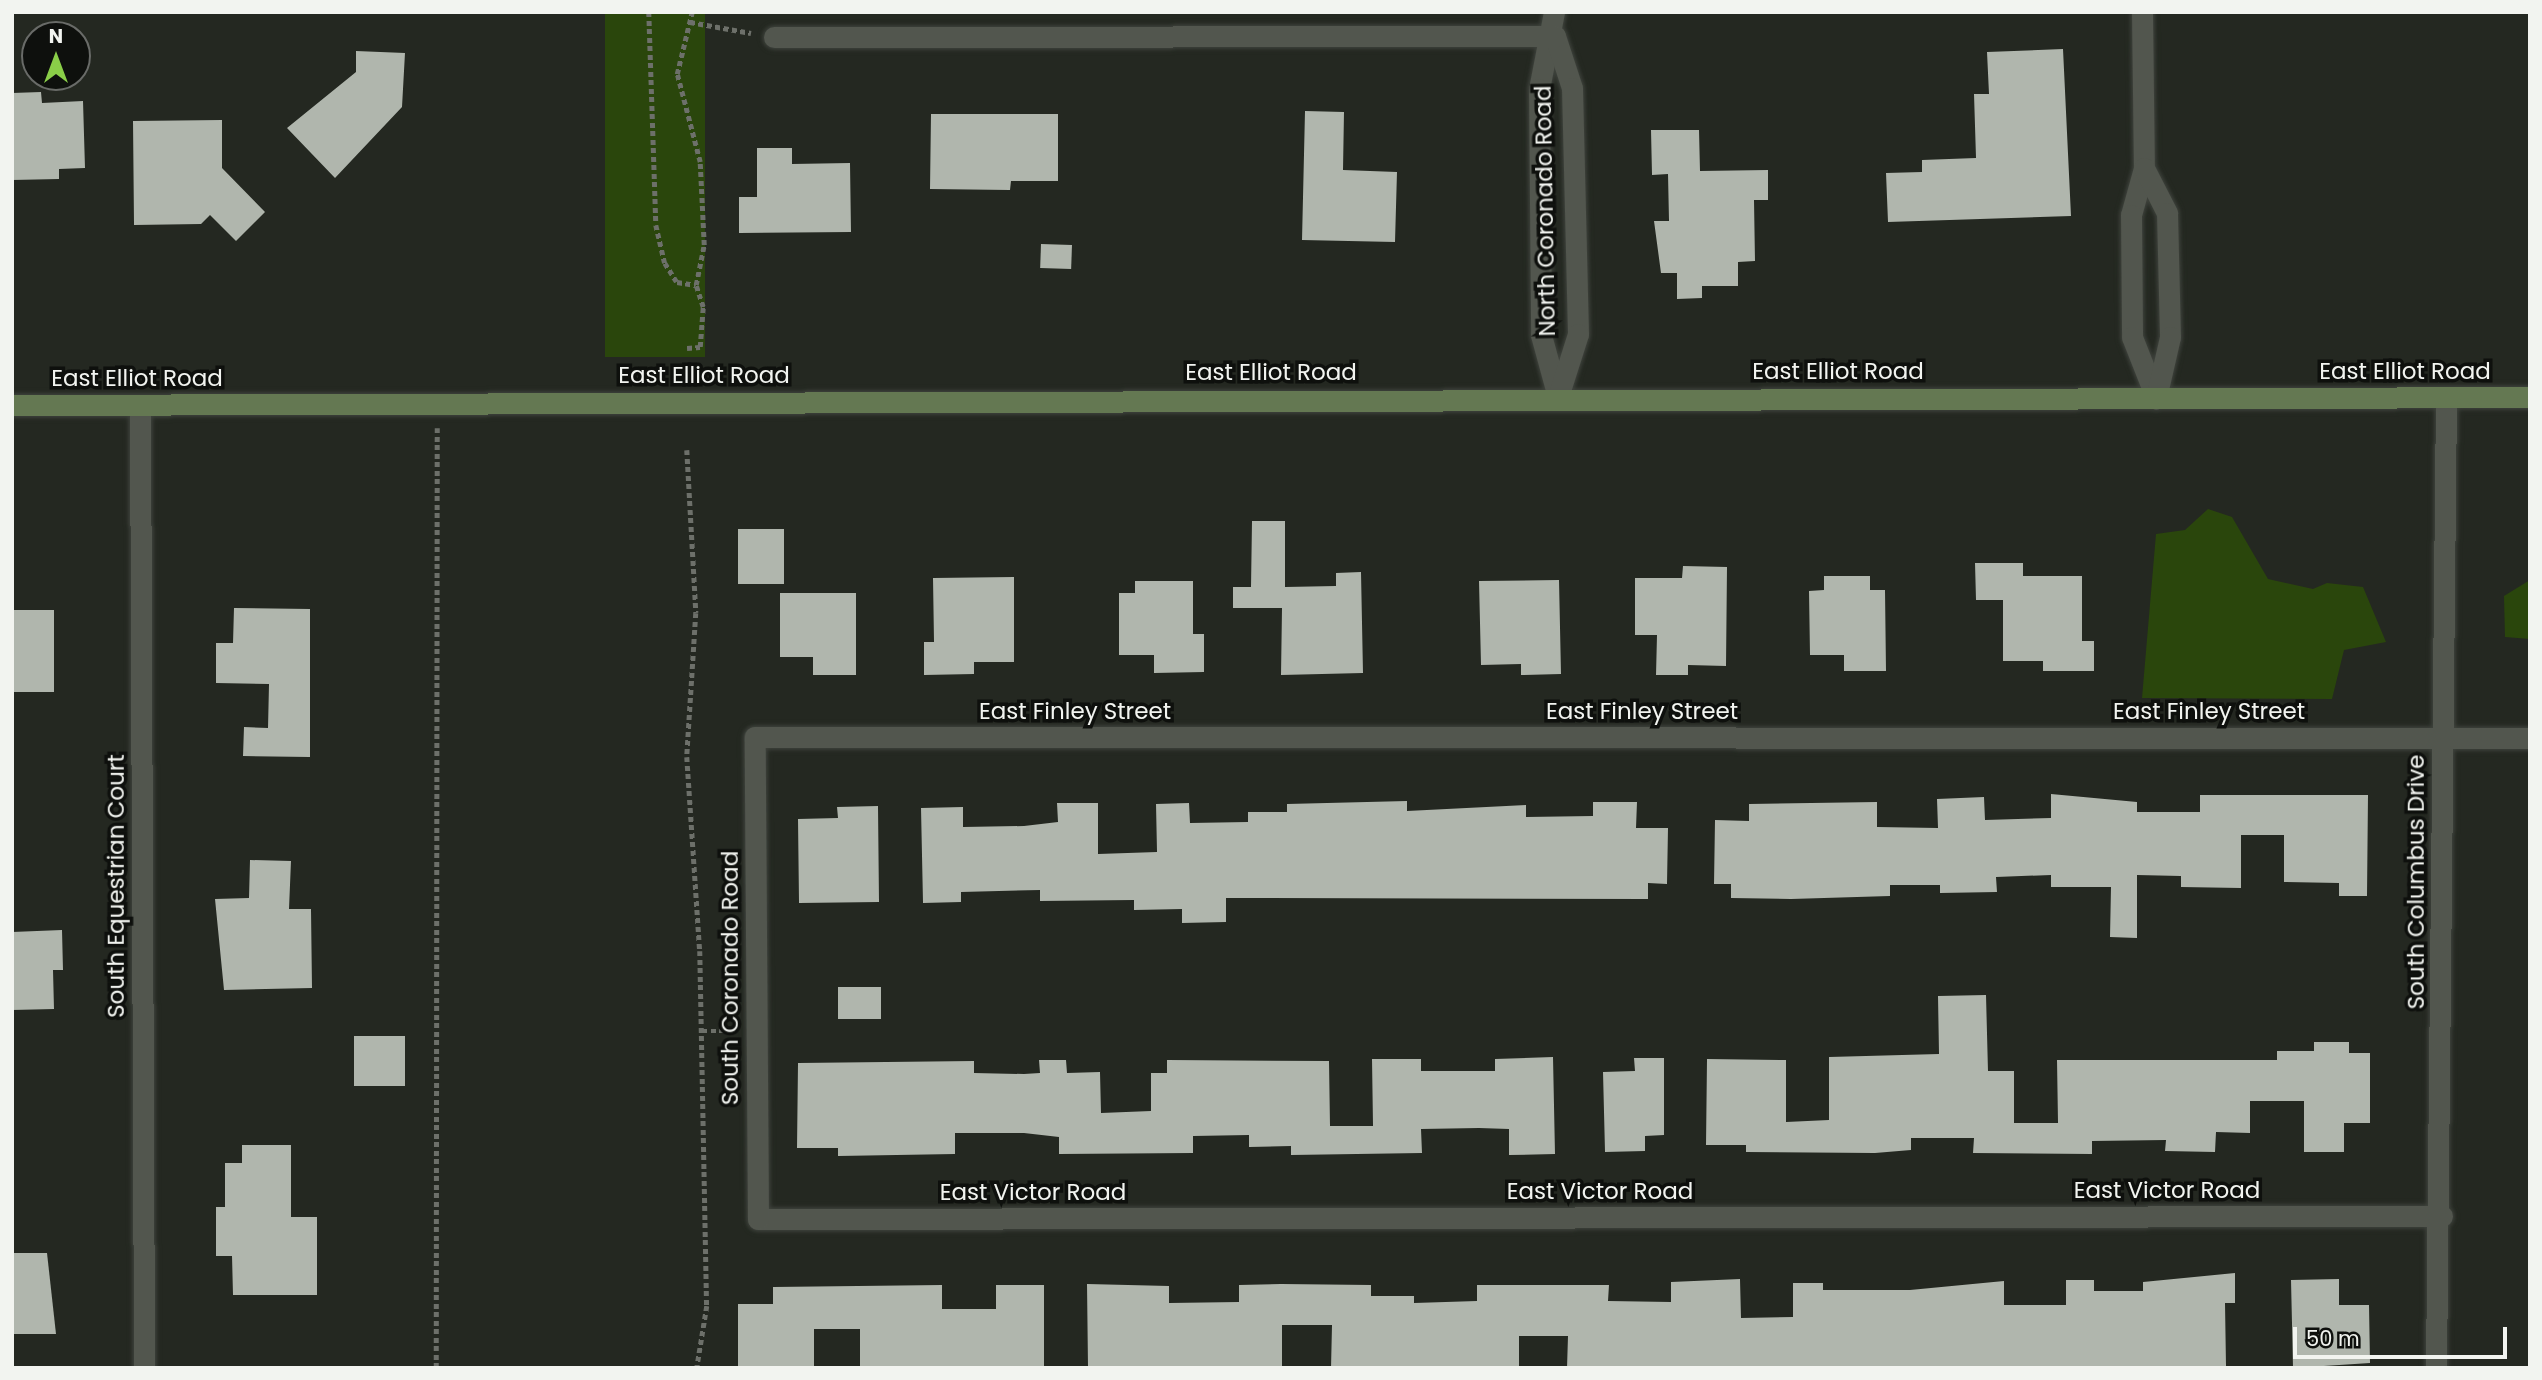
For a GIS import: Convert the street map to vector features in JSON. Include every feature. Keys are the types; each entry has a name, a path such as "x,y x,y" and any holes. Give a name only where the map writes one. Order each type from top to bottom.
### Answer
{"main road":[{"name":"East Elliot Road","path":"12,405 1558,397 2530,397"}],"street":[{"name":"North Coronado Road","path":"1555,12 1555,36 1539,89 1541,335 1558,397"},
{"path":"2142,12 2144,168 2131,215 2132,337 2156,398"},
{"name":"North Coronado Road","path":"1555,36 1572,88 1578,334 1558,397"},
{"path":"774,37 1555,36"},
{"path":"2144,168 2167,213 2170,337 2156,398"},
{"name":"South Columbus Drive","path":"2436,1368 2442,1216 2442,738 2446,397"},
{"name":"South Equestrian Court","path":"140,405 144,1368"},
{"name":"East Finley Street","path":"755,737 2530,738"},
{"name":"South Coronado Road","path":"755,737 758,1219"},
{"name":"East Victor Road","path":"758,1219 2442,1216"}],"path":[{"path":"649,12 656,225 665,263 677,282 696,285"},
{"path":"687,348 701,347 703,307 696,285 704,245 701,162 677,74 692,12"},
{"path":"690,22 774,37"},
{"path":"436,1368 437,403"},
{"path":"687,450 696,613 687,757 702,1031 707,1306 697,1368"},
{"path":"702,1031 755,1031"}],"green space":[{"path":"605,12 705,12 705,357 605,357"},
{"path":"2208,509 2232,517 2268,579 2313,589 2327,583 2363,587 2386,642 2344,650 2332,699 2142,698 2156,534 2185,530"},
{"path":"2530,580 2530,639 2505,637 2504,596"}],"building":[{"path":"2063,49 2071,216 1888,222 1886,173 1922,172 1922,160 1976,158 1974,94 1989,94 1987,52"},
{"path":"356,51 405,53 402,107 335,178 287,128 356,72"},
{"path":"41,92 42,103 83,101 85,168 59,169 59,179 12,180 12,93"},
{"path":"1305,111 1344,112 1343,170 1397,172 1395,242 1302,240"},
{"path":"931,114 1058,114 1058,181 1011,181 1010,190 930,189"},
{"path":"222,120 222,168 265,212 236,241 210,215 201,224 134,225 133,121"},
{"path":"1651,130 1699,130 1700,171 1768,170 1768,200 1754,200 1755,261 1738,262 1738,286 1702,286 1702,298 1677,299 1677,273 1661,273 1654,221 1669,221 1668,174 1652,175"},
{"path":"757,148 792,148 792,164 850,163 851,232 739,233 739,197 757,197"},
{"path":"1041,244 1072,245 1071,269 1040,268"},
{"path":"1252,521 1285,521 1285,587 1336,586 1336,573 1361,572 1363,673 1281,675 1282,608 1233,608 1233,587 1251,587"},
{"path":"738,529 784,529 784,584 738,584"},
{"path":"1975,563 2023,563 2023,576 2082,576 2082,641 2094,641 2094,671 2043,671 2043,661 2003,661 2003,600 1976,600"},
{"path":"1683,566 1727,567 1726,666 1688,665 1688,675 1656,675 1657,635 1635,635 1635,578 1682,578"},
{"path":"1824,576 1870,576 1870,590 1885,590 1886,671 1844,671 1844,655 1810,655 1809,591 1824,590"},
{"path":"1014,577 1014,662 974,662 974,674 924,675 924,642 934,642 933,578"},
{"path":"1559,580 1561,674 1521,675 1521,664 1481,665 1479,581"},
{"path":"1135,581 1193,581 1193,634 1204,634 1204,672 1154,673 1154,655 1119,655 1119,593 1135,593"},
{"path":"780,593 856,593 856,675 813,675 813,657 780,657"},
{"path":"234,608 310,609 310,757 243,756 244,727 268,728 269,684 216,683 216,643 233,643"},
{"path":"12,610 54,610 54,692 12,692"},
{"path":"2051,794 2137,802 2137,812 2200,812 2200,795 2368,795 2367,896 2339,896 2339,883 2284,882 2284,835 2241,835 2241,888 2181,887 2181,876 2137,875 2137,938 2110,937 2111,887 2051,887 2051,875 1996,877 1997,892 1940,893 1940,885 1890,885 1890,896 1791,899 1731,898 1731,884 1714,884 1715,820 1749,821 1749,804 1877,802 1877,827 1938,828 1937,799 1984,797 1985,820 2051,818"},
{"path":"1407,801 1407,811 1526,805 1526,817 1593,816 1593,802 1637,802 1636,828 1668,828 1667,884 1648,883 1648,899 1226,898 1226,922 1182,923 1182,909 1134,910 1134,900 1040,901 1040,890 961,892 961,902 923,903 921,808 963,807 963,827 1024,826 1058,822 1057,803 1098,803 1098,854 1157,852 1156,804 1189,803 1190,823 1248,822 1248,812 1287,812 1287,804"},
{"path":"878,806 879,902 799,903 798,819 838,818 837,807"},
{"path":"250,860 291,861 289,909 311,909 312,988 224,990 215,899 249,898"},
{"path":"62,930 63,970 53,970 54,1009 12,1010 12,932"},
{"path":"838,987 881,987 881,1019 838,1019"},
{"path":"1986,995 1988,1071 2014,1071 2014,1123 2058,1123 2057,1060 2277,1060 2277,1051 2314,1051 2314,1042 2349,1042 2349,1053 2370,1053 2370,1123 2344,1123 2344,1152 2304,1152 2304,1101 2250,1101 2250,1133 2216,1132 2215,1152 2165,1151 2166,1140 2092,1141 2092,1154 1973,1153 1974,1138 1911,1138 1911,1150 1875,1153 1746,1152 1746,1145 1706,1145 1707,1059 1786,1060 1786,1122 1829,1120 1829,1057 1939,1054 1938,996"},
{"path":"354,1036 405,1036 405,1086 354,1086"},
{"path":"1553,1057 1555,1154 1509,1155 1509,1129 1479,1128 1421,1129 1422,1153 1291,1155 1291,1146 1249,1147 1249,1135 1193,1136 1193,1153 1059,1154 1059,1137 1024,1133 955,1133 955,1154 838,1156 838,1148 797,1148 798,1063 974,1061 974,1073 1024,1074 1040,1073 1039,1060 1066,1060 1067,1073 1100,1072 1101,1113 1151,1111 1151,1073 1167,1073 1167,1060 1329,1061 1330,1126 1373,1126 1372,1059 1421,1059 1421,1071 1495,1071 1495,1059"},
{"path":"1634,1058 1664,1058 1664,1135 1645,1136 1645,1151 1605,1152 1603,1072 1635,1071"},
{"path":"242,1145 291,1145 291,1217 317,1217 317,1295 233,1295 232,1256 216,1256 216,1207 225,1207 225,1163 242,1163"},
{"path":"12,1253 47,1253 56,1334 12,1334"},
{"path":"2235,1273 2235,1303 2225,1303 2226,1366 1567,1368 1568,1336 1519,1336 1519,1368 1331,1368 1332,1325 1282,1325 1282,1368 1088,1368 1087,1284 1169,1286 1169,1303 1239,1302 1239,1285 1281,1284 1371,1285 1371,1296 1414,1296 1414,1303 1477,1301 1477,1285 1609,1285 1608,1301 1671,1302 1671,1282 1740,1279 1741,1318 1793,1317 1793,1283 1823,1283 1823,1290 1910,1290 2004,1281 2004,1305 2066,1305 2066,1280 2094,1280 2094,1291 2143,1291 2143,1282"},
{"path":"2339,1279 2339,1305 2369,1305 2370,1363 2293,1368 2291,1280"},
{"path":"942,1285 942,1309 996,1309 996,1285 1044,1285 1044,1367 860,1368 860,1329 814,1329 814,1368 738,1368 738,1304 773,1304 773,1287"}]}
